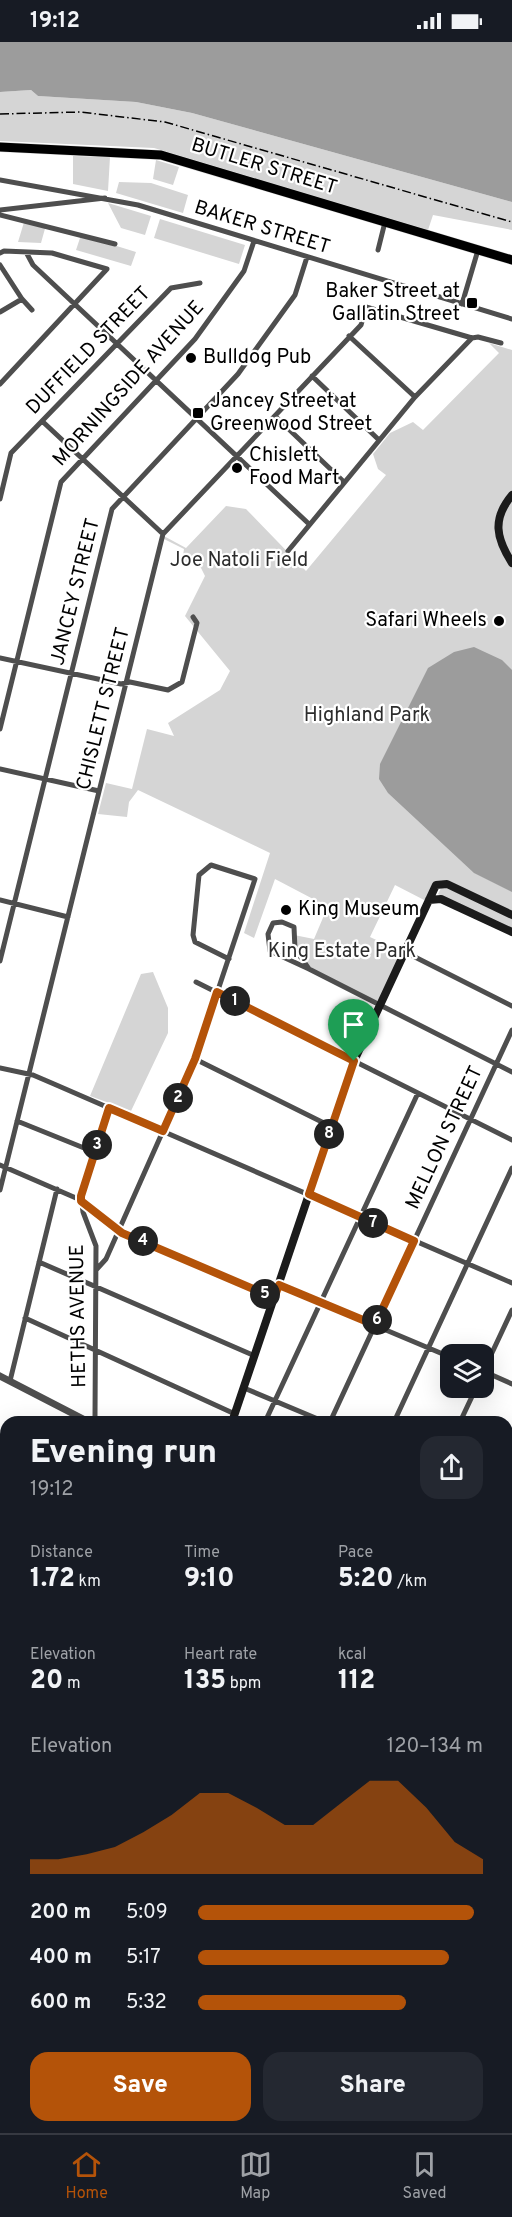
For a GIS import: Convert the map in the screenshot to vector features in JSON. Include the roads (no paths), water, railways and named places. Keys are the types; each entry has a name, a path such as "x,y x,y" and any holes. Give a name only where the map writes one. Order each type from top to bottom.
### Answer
{"highway":[{"name":"BUTLER STREET","path":"0,147 155,154 512,260"}],"main road":[{"path":"512,495 501,510 496,526 500,542 512,563"},
{"path":"234,1416 354,1061 436,885 447,884 512,915"},
{"path":"429,900 441,898 512,932"}],"street":[{"name":"BAKER STREET","path":"0,180 138,205 512,319"},
{"path":"0,210 107,198"},
{"path":"0,215 115,244"},
{"path":"378,250 385,222"},
{"name":"MORNINGSIDE AVENUE","path":"0,729 61,482 195,339 244,271 254,241"},
{"path":"462,304 478,250"},
{"path":"26,252 33,266 309,524"},
{"path":"0,253 52,253 107,269 1,382"},
{"name":"JANCEY STREET","path":"0,961 112,509 238,374 295,295 308,256"},
{"path":"0,265 32,310"},
{"name":"DUFFIELD STREET","path":"0,499 11,453 171,288 200,283"},
{"path":"0,312 22,299"},
{"name":"CHISLETT STREET","path":"0,1190 3,1166 29,1075 163,534 361,325 366,306 472,338"},
{"path":"349,336 415,397"},
{"path":"288,551 415,397 472,338 501,343"},
{"path":"312,376 379,440"},
{"path":"275,416 344,482"},
{"path":"42,421 163,534"},
{"path":"0,658 71,674 168,690 182,681 197,623 193,617"},
{"path":"0,769 99,791"},
{"path":"96,1270 106,1259 195,1059 255,878 217,864 205,867 199,875 193,935 195,942 228,959"},
{"path":"0,900 68,917"},
{"path":"309,969 296,953 294,927 275,922 268,934 269,950 512,1072"},
{"path":"405,952 512,1006"},
{"path":"290,961 291,955 296,953"},
{"path":"196,982 512,1140"},
{"name":"MELLON STREET","path":"333,1416 512,1030"},
{"path":"195,1059 332,1127"},
{"path":"0,1068 29,1075 109,1108 512,1283"},
{"path":"268,1416 418,1093"},
{"path":"81,1201 109,1108"},
{"path":"17,1121 94,1152"},
{"path":"3,1166 81,1201 119,1230 274,1298"},
{"path":"397,1416 512,1168"},
{"path":"10,1381 57,1190"},
{"name":"HETHS AVENUE","path":"81,1201 96,1246 96,1350 91,1416"},
{"path":"39,1262 255,1356"},
{"path":"279,1285 440,1353"},
{"path":"494,1348 512,1310"},
{"path":"25,1318 96,1350 229,1416"},
{"path":"0,1376 79,1416"},
{"path":"494,1377 512,1384"},
{"path":"244,1388 311,1416"},
{"path":"463,1416 471,1398"}],"railway":[{"path":"0,114 80,112 165,122 512,222"}],"place":[{"name":"Baker Street at Gallatin Street","path":"472,303"},
{"name":"Bulldog Pub","path":"191,358"},
{"name":"Jancey Street at Greenwood Street","path":"198,413"},
{"name":"Chislett Food Mart","path":"237,468"},
{"name":"Safari Wheels","path":"499,621"},
{"name":"King Museum","path":"286,910"}],"park label":[{"name":"Joe Natoli Field","path":"239,561"},
{"name":"Highland Park","path":"367,716"},
{"name":"King Estate Park","path":"342,952"}]}
